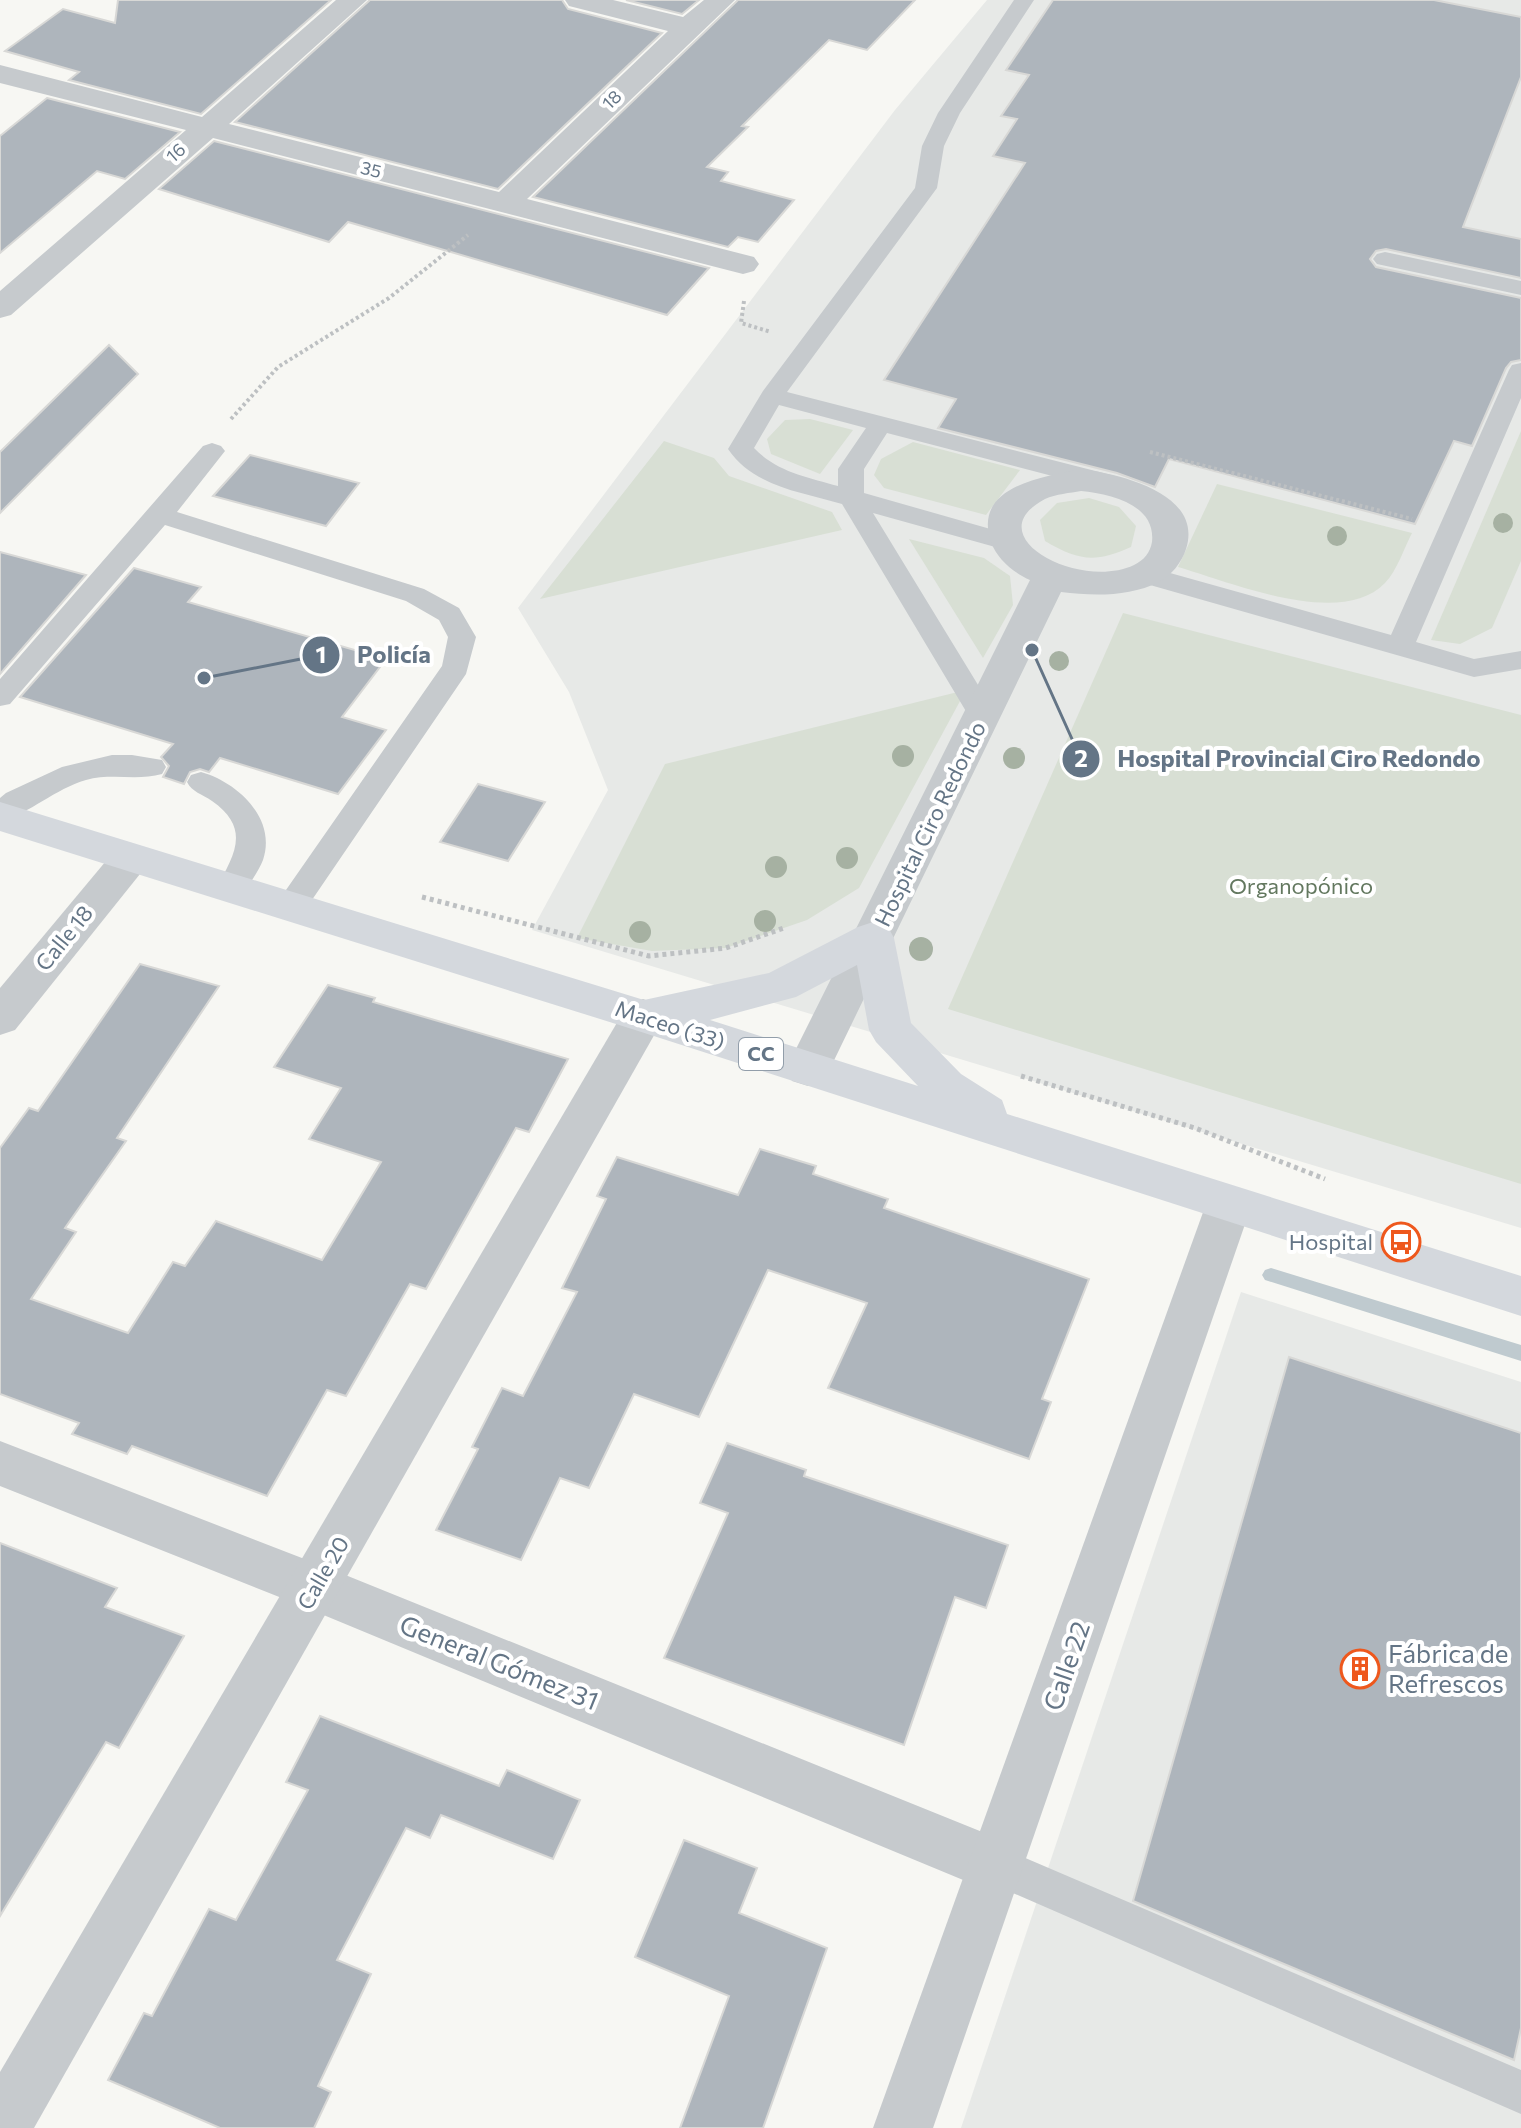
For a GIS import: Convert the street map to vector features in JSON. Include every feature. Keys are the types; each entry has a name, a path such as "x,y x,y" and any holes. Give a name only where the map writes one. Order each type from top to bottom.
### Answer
{"main road":[{"name":"Maceo (33)","path":"0,814 130,859 643,1016 1521,1296"},
{"path":"643,1016 694,1008 781,986 873,938 891,1030 945,1086 1036,1143"}],"street":[{"name":"16","path":"0,308 353,0"},
{"path":"579,0 688,27"},
{"name":"18","path":"505,204 688,27 721,0"},
{"name":"35","path":"0,74 743,264"},
{"path":"1058,482 1106,482 1130,490 1151,502 1165,517 1171,535 1169,552 1157,567 1145,575 1118,584 1095,586 1049,579 1015,556 1006,542 1003,526 1007,511 1019,498 1036,488 1058,482"},
{"name":"Hospital Ciro Redondo","path":"808,1069 1049,579"},
{"name":"Calle 18","path":"0,1018 130,859"},
{"name":"Calle 20","path":"1,2128 643,1016"},
{"name":"Calle 22","path":"903,2128 1229,1204"},
{"name":"General Gómez 31","path":"0,1463 315,1587 997,1866"}],"lane":[{"path":"1006,542 780,478 759,468 741,449 772,396 926,188 933,146 949,113 1024,0"},
{"path":"1385,259 1521,288"},
{"path":"1399,649 1521,370"},
{"path":"772,396 1106,482"},
{"path":"882,422 851,469 851,497 983,716"},
{"path":"0,697 212,451"},
{"path":"160,515 415,595 449,614 462,637 456,667 290,908"},
{"path":"1145,575 1474,668 1521,660"},
{"path":"0,814 28,792 84,770 128,762 152,767"},
{"path":"201,782 225,793 241,808 251,840 248,858 230,890"},
{"path":"997,1866 1521,2092"}],"path":[{"path":"212,451 233,415 278,367 389,298 505,204"},
{"path":"743,264 746,281 741,323 809,345"},
{"path":"1106,482 1128,446 1451,529"},
{"path":"421,897 649,956 726,948 794,925"},
{"path":"1017,1075 1195,1128 1327,1180"}],"shaded area":[{"path":"987,0 1521,0 1521,1228 532,930 608,790 569,692 518,608 895,110"},
{"path":"1241,1292 1521,1382 1521,2128 961,2128"}],"green space":[{"path":"810,419 853,430 820,474 771,454 767,439 785,420"},
{"path":"1521,431 1521,561 1492,628 1460,644 1431,640"},
{"path":"664,441 714,458 729,476 832,512 842,530 540,599"},
{"path":"913,442 1020,470 986,515 884,488 874,475 881,459"},
{"path":"1217,484 1412,533 1389,578 1366,596 1341,602 1314,602 1255,591 1178,567"},
{"path":"1089,498 1119,507 1136,526 1131,547 1107,556 1087,558 1068,553 1045,541 1040,520 1057,503"},
{"path":"909,539 984,558 1010,576 1013,605 983,658"},
{"name":"Organopónico","path":"1123,613 1521,715 1521,1184 948,1009"},
{"path":"966,690 859,888 807,920 726,948 652,951 577,938 665,764"}],"building":[{"path":"118,0 331,0 201,114 69,80 79,72 5,51 63,9 115,23"},
{"path":"370,0 562,0 568,9 662,33 498,189 235,122"},
{"path":"626,0 699,0 682,14"},
{"path":"738,0 915,0 867,50 829,40 742,126 748,127 707,167 728,172 721,181 794,200 758,242 738,237 728,247 533,197"},
{"path":"1053,0 1434,0 1521,17 1521,77 1463,227 1521,239 1521,278 1386,249 1376,251 1370,259 1376,267 1521,298 1521,360 1511,362 1506,368 1472,446 1454,441 1415,524 1169,459 1155,487 1117,473 938,428 956,399 884,380 1025,163 993,156 1017,119 1001,116 1029,75 1006,70"},
{"path":"47,98 180,132 125,179 97,171 0,253 0,136"},
{"path":"214,141 709,268 667,315 348,222 329,242 159,189"},
{"path":"109,345 138,374 0,513 0,452"},
{"path":"250,455 359,483 326,526 213,496"},
{"path":"0,552 86,575 0,674"},
{"path":"134,568 201,587 188,602 386,659 342,717 386,730 338,794 220,758 209,772 200,769 190,772 184,784 163,777 169,766 161,757 173,744 20,697"},
{"path":"478,784 545,802 508,861 440,842"},
{"path":"140,964 219,986 117,1138 126,1141 65,1228 76,1232 31,1299 128,1333 173,1262 185,1266 216,1221 322,1260 381,1162 309,1139 341,1088 274,1067 328,985 375,998 373,1002 568,1059 529,1132 516,1128 426,1289 410,1284 346,1396 327,1390 267,1496 132,1446 127,1454 72,1434 79,1423 0,1394 0,1148 29,1108 38,1111"},
{"path":"760,1149 816,1166 813,1174 888,1199 884,1208 1089,1279 1042,1399 1051,1402 1029,1459 828,1388 867,1303 768,1270 699,1417 634,1394 589,1488 560,1478 521,1560 436,1530 478,1449 472,1447 502,1388 523,1396 577,1292 562,1288 606,1199 597,1196 617,1157 738,1195"},
{"name":"Fábrica de Refrescos","path":"1289,1357 1521,1433 1521,2028 1514,2060 1133,1901"},
{"path":"727,1443 806,1470 804,1476 1008,1545 986,1608 955,1597 904,1745 664,1658 728,1513 700,1503"},
{"path":"0,1543 117,1588 105,1607 184,1636 119,1748 106,1742 0,1916"},
{"path":"320,1716 499,1786 507,1770 580,1800 553,1859 441,1815 430,1838 406,1828 337,1960 371,1974 318,2086 331,2092 314,2128 220,2128 108,2080 144,2013 152,2016 209,1909 236,1920 308,1790 286,1782"},
{"path":"684,1840 757,1868 739,1913 827,1948 763,2128 680,2128 729,1996 635,1957"}],"waterway":[{"path":"1271,1275 1521,1353"}],"place":[{"name":"Hospital Provincial Ciro Redondo","path":"1032,650"},
{"name":"Policía","path":"204,678"},
{"name":"Hospital","path":"1401,1242"},
{"name":"Fábrica de Refrescos","path":"1360,1669"}]}
